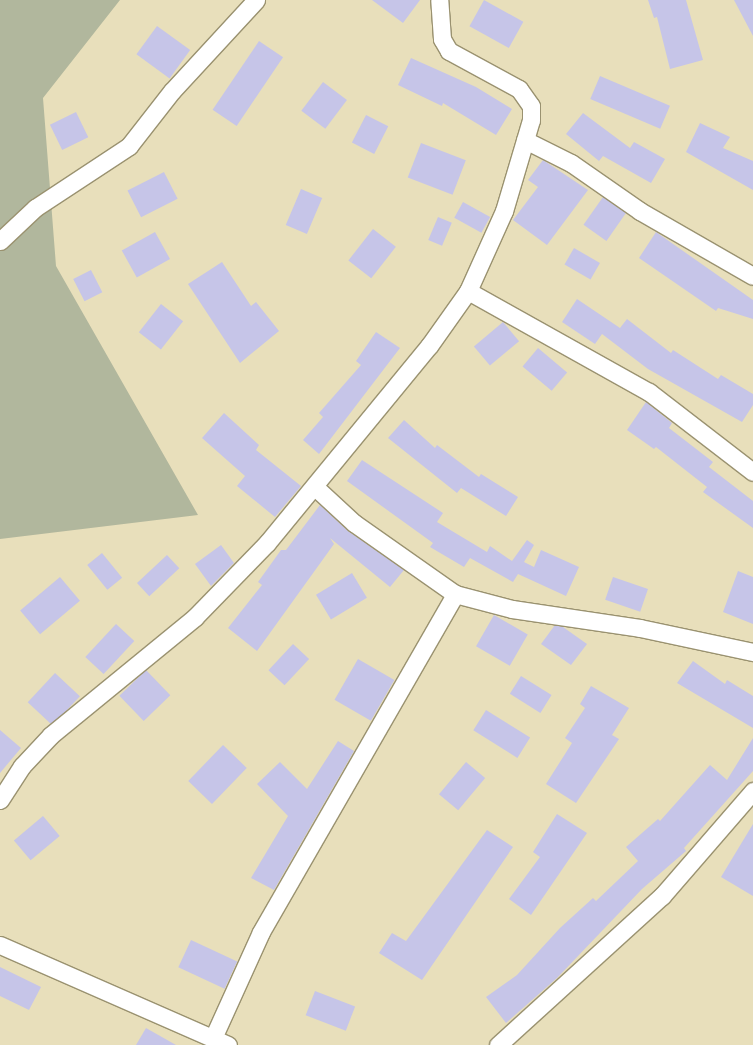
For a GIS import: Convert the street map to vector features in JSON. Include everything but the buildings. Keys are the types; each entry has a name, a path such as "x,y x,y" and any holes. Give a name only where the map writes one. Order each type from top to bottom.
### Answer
{"street":[{"path":"0,241 35,208 129,146 172,91 256,0"},
{"path":"0,800 22,766 51,735 195,617 267,543 315,487 424,352 468,291 504,211 532,114 527,96 449,51 442,39 438,0"},
{"path":"525,140 571,163 640,210 753,276"},
{"path":"468,291 649,392 753,472"},
{"path":"315,487 354,523 455,594 512,610 640,628 753,652"},
{"path":"0,945 220,1041 261,932 455,594"},
{"path":"498,1045 662,896 753,791"}],"green space":[{"path":"0,0 120,0 43,98 56,266 198,515 0,539"}]}
